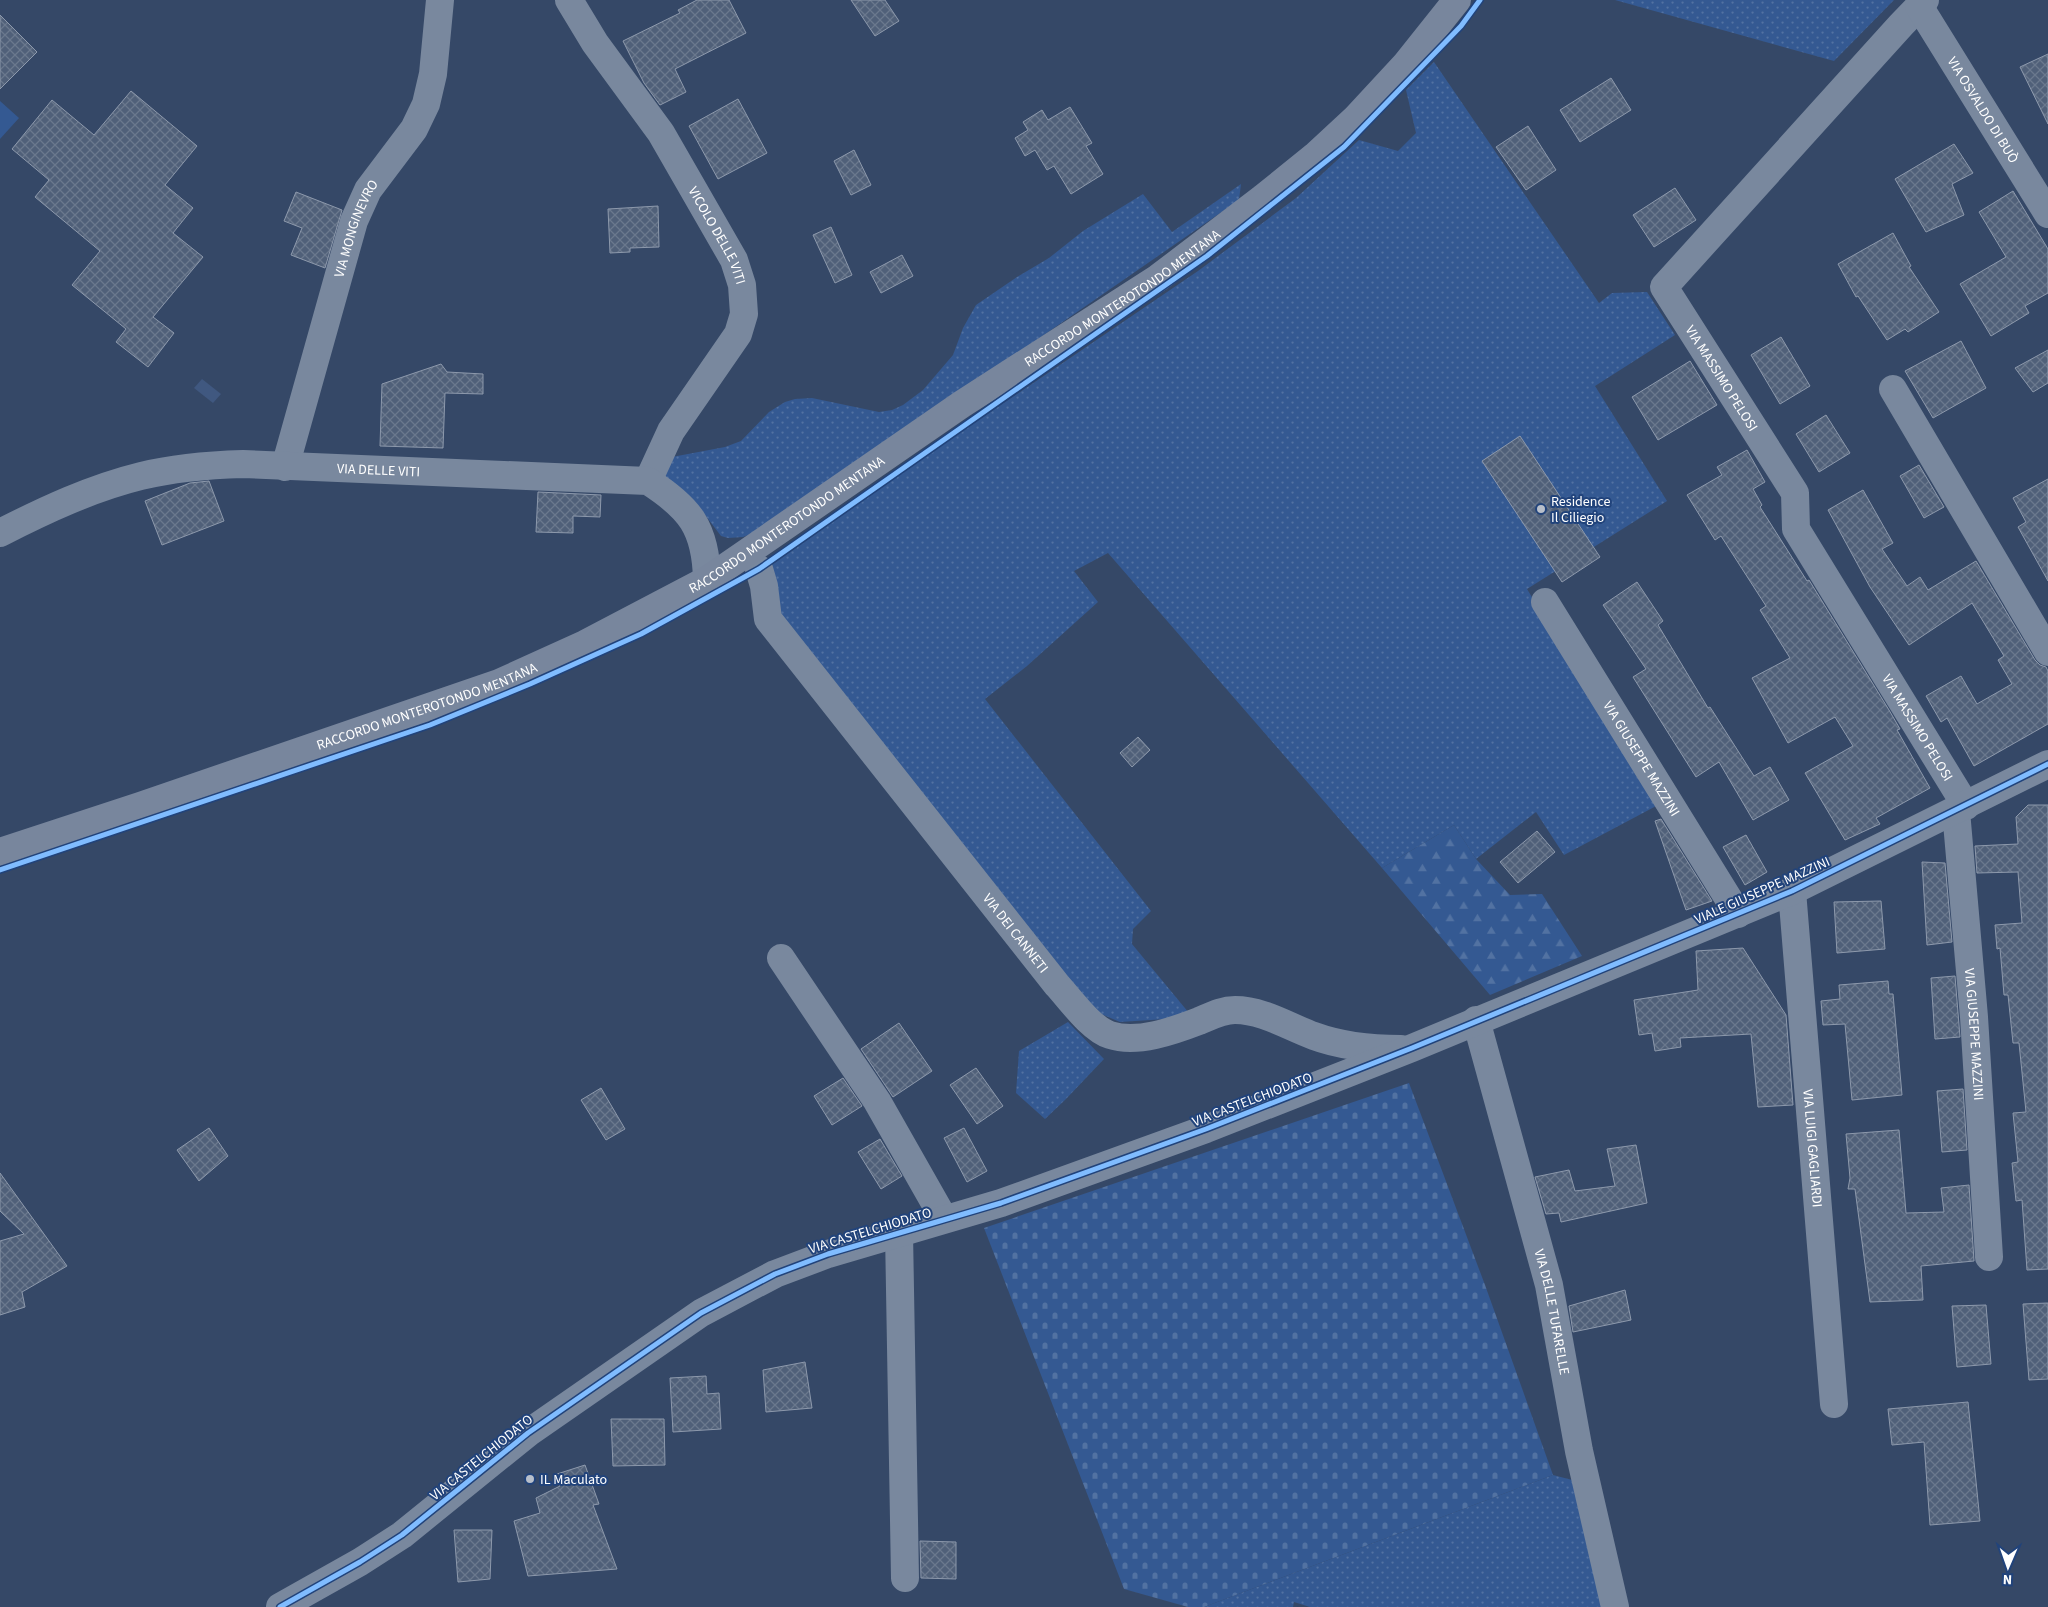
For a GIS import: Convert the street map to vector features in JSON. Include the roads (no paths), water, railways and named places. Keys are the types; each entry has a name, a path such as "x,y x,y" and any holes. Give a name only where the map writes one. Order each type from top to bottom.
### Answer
{"main road":[{"name":"RACCORDO MONTEROTONDO MENTANA","path":"0,852 499,683 585,644 706,580 962,404 1158,278 1263,198 1315,156 1356,118 1406,64 1457,0"}],"street":[{"name":"VIA MONGINEVRO","path":"285,467 354,221 368,190 414,130 426,104 433,74 440,0"},
{"name":"VICOLO DELLE VITI","path":"569,0 603,55 661,133 734,260 742,285 744,314 738,334 676,424 648,481"},
{"name":"VIA OSVALDO DI BUÒ","path":"1922,3 2048,214"},
{"name":"VIA MASSIMO PELOSI","path":"1922,3 1664,287 1795,493 1796,529 1961,808"},
{"path":"1893,389 2048,652"},
{"name":"VIA DELLE VITI","path":"0,533 92,491 141,476 211,465 243,464 648,481"},
{"path":"648,481 677,500 693,521 704,550 706,580"},
{"name":"VIA DEI CANNETI","path":"759,569 764,586 768,620 1057,985 1099,1029 1110,1035 1128,1038 1145,1036 1182,1027 1218,1013 1241,1010 1263,1015 1316,1037 1331,1041 1378,1049 1412,1048"},
{"name":"VIA GIUSEPPE MAZZINI","path":"1545,602 1738,914"},
{"name":"VIALE GIUSEPPE MAZZINI","path":"1476,1020 1792,892 2048,764"},
{"name":"VIA GIUSEPPE MAZZINI","path":"1961,808 1989,1257"},
{"name":"VIA LUIGI GAGLIARDI","path":"1792,892 1834,1404"},
{"path":"781,958 877,1101 944,1219"},
{"name":"VIA CASTELCHIODATO","path":"280,1607 360,1562 402,1535 528,1433 700,1313 740,1291 793,1267 828,1254 1001,1202 1206,1129 1412,1048 1476,1020"},
{"name":"VIA DELLE TUFARELLE","path":"1476,1020 1549,1285 1582,1468 1615,1607"},
{"path":"899,1232 904,1578"}],"place":[{"name":"Residence Il Ciliegio","path":"1541,509"},
{"name":"IL Maculato","path":"530,1479"}]}
